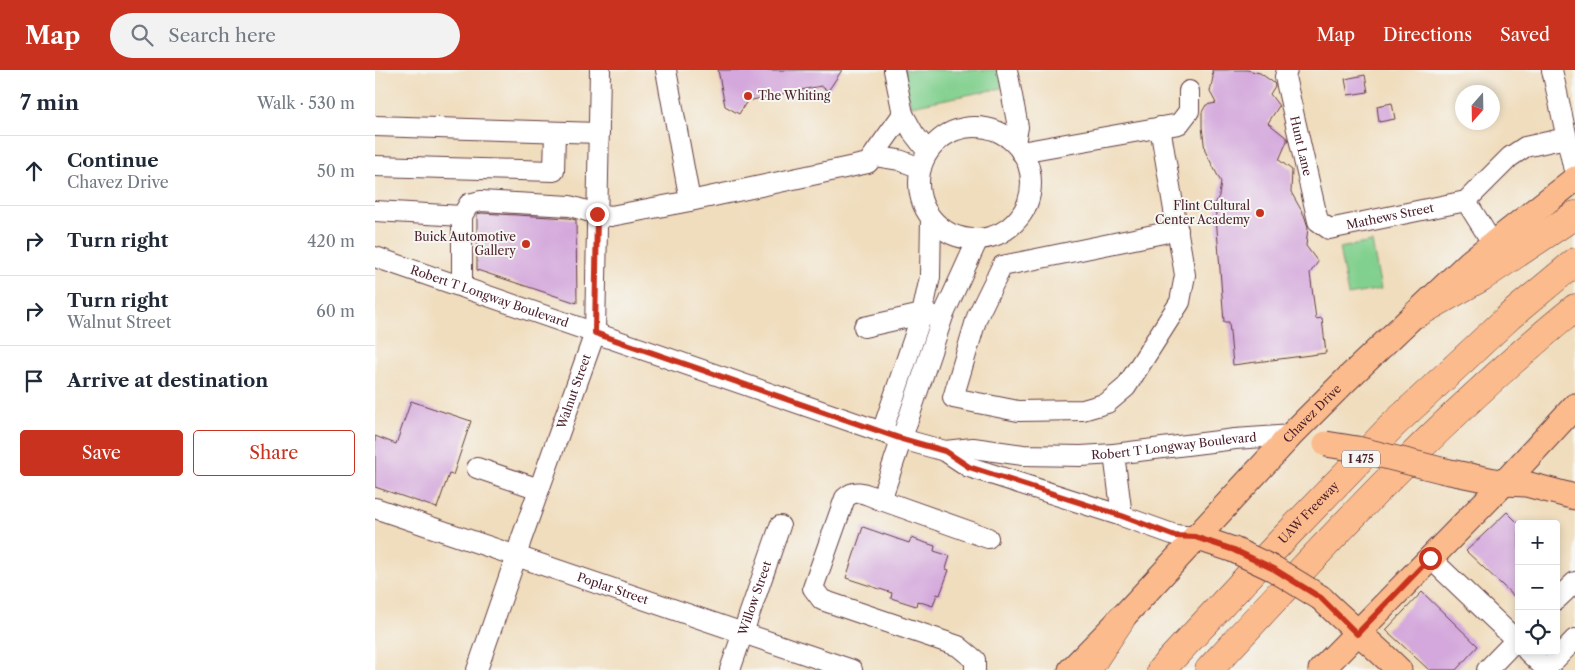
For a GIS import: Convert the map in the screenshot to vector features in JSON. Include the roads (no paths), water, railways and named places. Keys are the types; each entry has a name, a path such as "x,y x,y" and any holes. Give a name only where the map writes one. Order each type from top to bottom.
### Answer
{"highway":[{"path":"1417,312 1482,277 1575,215"},
{"name":"UAW Freeway","path":"1161,670 1392,426 1510,316 1575,262"},
{"name":"I 475","path":"1209,670 1324,545 1437,431 1575,308"},
{"path":"1087,670 1121,618"}],"main road":[{"name":"Chavez Drive","path":"1071,670 1291,435 1417,312 1471,262 1575,179"},
{"path":"1321,670 1504,483 1575,406"},
{"name":"Robert T Longway Boulevard","path":"1291,435 1445,471 1504,483 1526,484 1575,497"},
{"name":"Robert T Longway Boulevard","path":"1195,537 1234,550 1274,569 1321,598 1357,634 1371,643 1399,670"}],"street":[{"name":"Walnut Street","path":"477,670 595,333 600,70"},
{"path":"665,70 690,201"},
{"path":"895,70 903,114 914,134 924,160"},
{"path":"1007,70 1018,127 1018,147"},
{"name":"Hunt Lane","path":"1287,70 1285,77 1318,221"},
{"path":"1552,70 1575,175"},
{"path":"1018,147 1179,124 1189,111 1189,91"},
{"path":"871,160 903,114"},
{"path":"375,126 599,133"},
{"path":"969,127 985,128 1001,133 1018,147 1025,158 1031,175 1030,194 1024,211 1012,225 997,235 979,239 961,237 945,230 931,218 923,203 919,186 924,160 939,140 953,131 969,127"},
{"path":"1002,266 977,317 953,398 1018,411 1083,410 1107,403 1126,388 1180,302 1185,275 1160,127"},
{"path":"375,166 554,171 555,132"},
{"path":"1493,244 1466,201 1510,156 1525,147 1566,138"},
{"path":"462,287 462,216 469,204 481,201 570,206 611,216 690,201 871,160 924,160"},
{"name":"Mathews Street","path":"1318,221 1329,229 1466,201"},
{"path":"375,211 462,216"},
{"path":"882,432 921,314 930,277 931,218"},
{"path":"1002,266 1178,230"},
{"path":"979,239 988,253 1002,266"},
{"path":"881,500 943,316 979,239"},
{"name":"Robert T Longway Boulevard","path":"375,257 902,439 945,451 969,467 1122,516 1175,536 1195,537"},
{"path":"865,327 921,314 943,316"},
{"name":"Robert T Longway Boulevard","path":"945,451 973,448 1054,457 1114,454 1235,439 1291,435"},
{"path":"1114,454 1122,516"},
{"path":"477,468 539,489"},
{"path":"975,670 975,660 958,646 823,600 813,588 845,498 850,493 856,491 988,538"},
{"name":"Poplar Street","path":"375,508 852,670"},
{"name":"Willow Street","path":"730,670 780,526"},
{"path":"1430,558 1515,638"},
{"path":"1560,596 1575,582"},
{"path":"1532,655 1546,670 1575,639"},
{"path":"1487,670 1515,647"}],"place":[{"name":"The Whiting","path":"748,96"},
{"name":"Flint Cultural Center Academy","path":"1260,213"},
{"name":"Buick Automotive Gallery","path":"526,244"}]}
